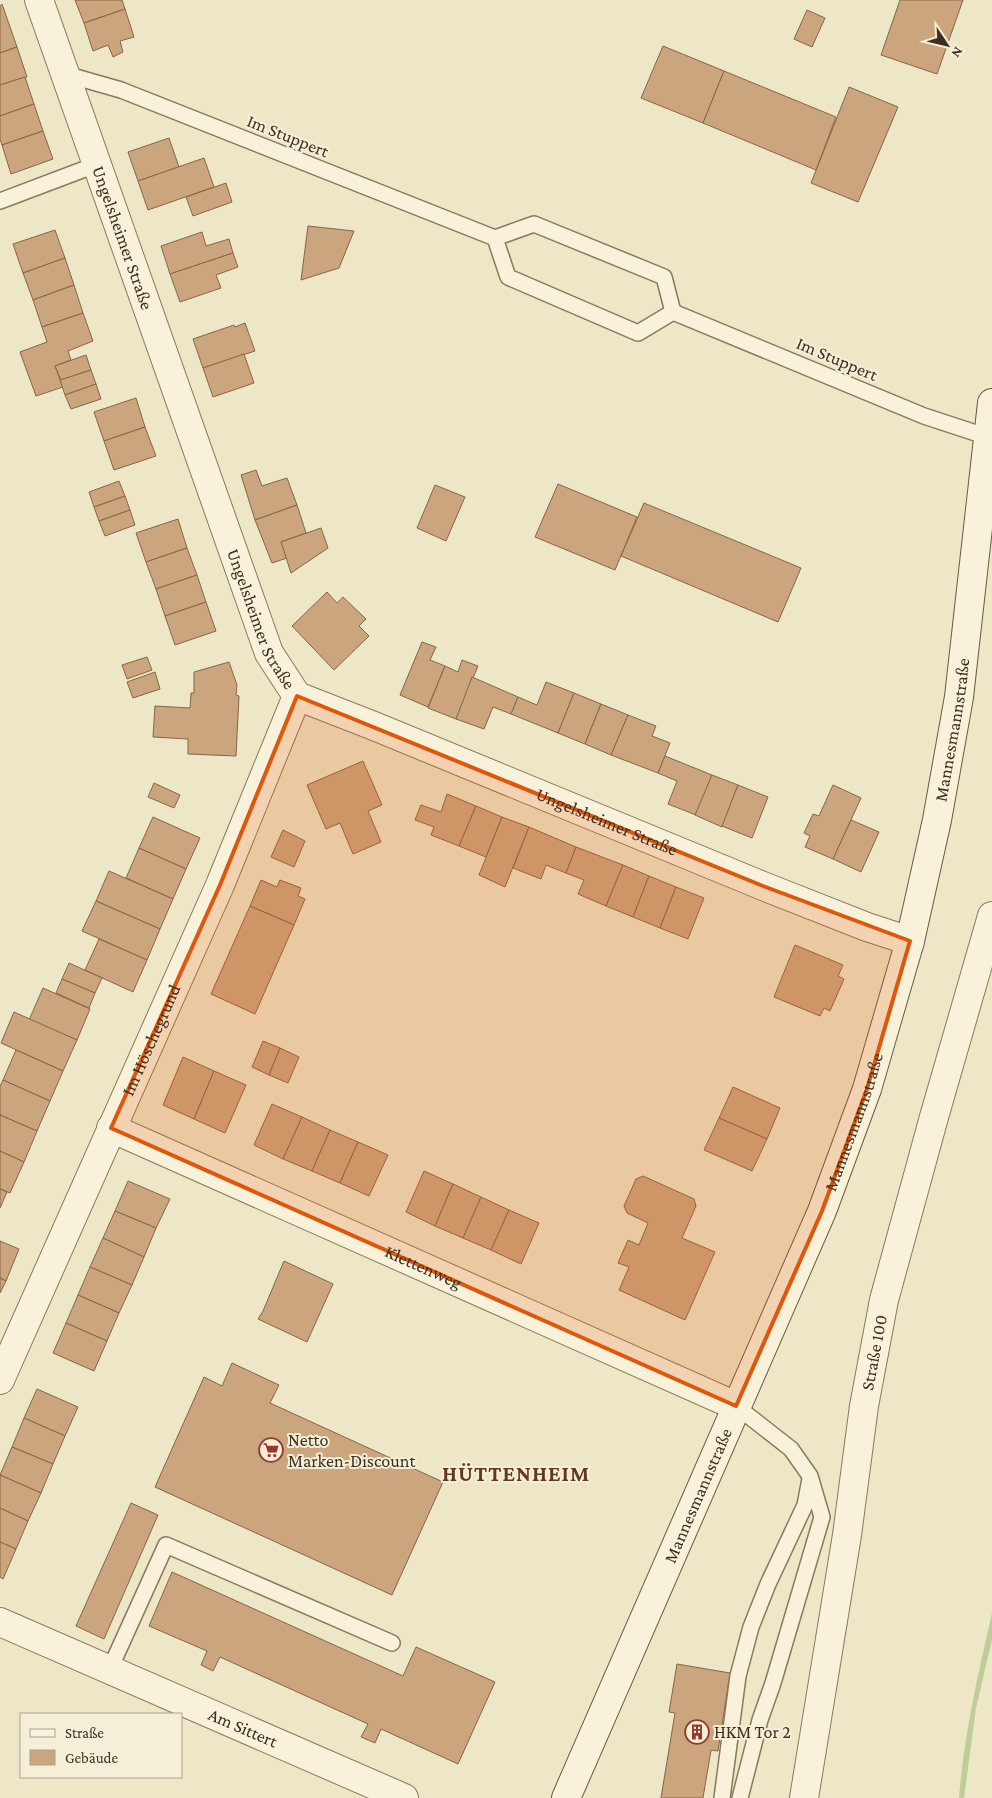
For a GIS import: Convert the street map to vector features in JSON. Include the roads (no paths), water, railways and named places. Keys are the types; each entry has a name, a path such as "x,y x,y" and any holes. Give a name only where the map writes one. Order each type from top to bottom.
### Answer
{"street":[{"name":"Ungelsheimer Straße","path":"39,0 269,653 297,696 763,886 866,927 910,941"},
{"name":"Mannesmannstraße","path":"566,1798 822,1210 868,1089 910,941 937,820 959,697 992,403"},
{"name":"Im Höschegrund","path":"0,1380 220,885 297,696"},
{"name":"Straße 100","path":"804,1798 847,1535 864,1406 884,1300 992,916"},
{"name":"Klettenweg","path":"111,1128 736,1406"},
{"name":"Am Sittert","path":"0,1622 404,1798"}],"lane":[{"name":"Im Stuppert","path":"65,74 120,90 495,238"},
{"path":"0,200 98,164"},
{"path":"534,224 664,277 673,312 638,333 508,277 495,238 534,224"},
{"name":"Im Stuppert","path":"673,312 924,416 988,437"},
{"path":"736,1406 791,1449 810,1476 822,1517 773,1683 760,1720 740,1798"},
{"path":"722,1798 738,1676 752,1627 768,1584 805,1506 810,1476"},
{"path":"109,1671 166,1545 392,1643"}],"place":[{"name":"Netto Marken-Discount","path":"271,1450"},
{"name":"HKM Tor 2","path":"697,1732"}],"district":[{"name":"HÜTTENHEIM","path":"516,1473"}]}
